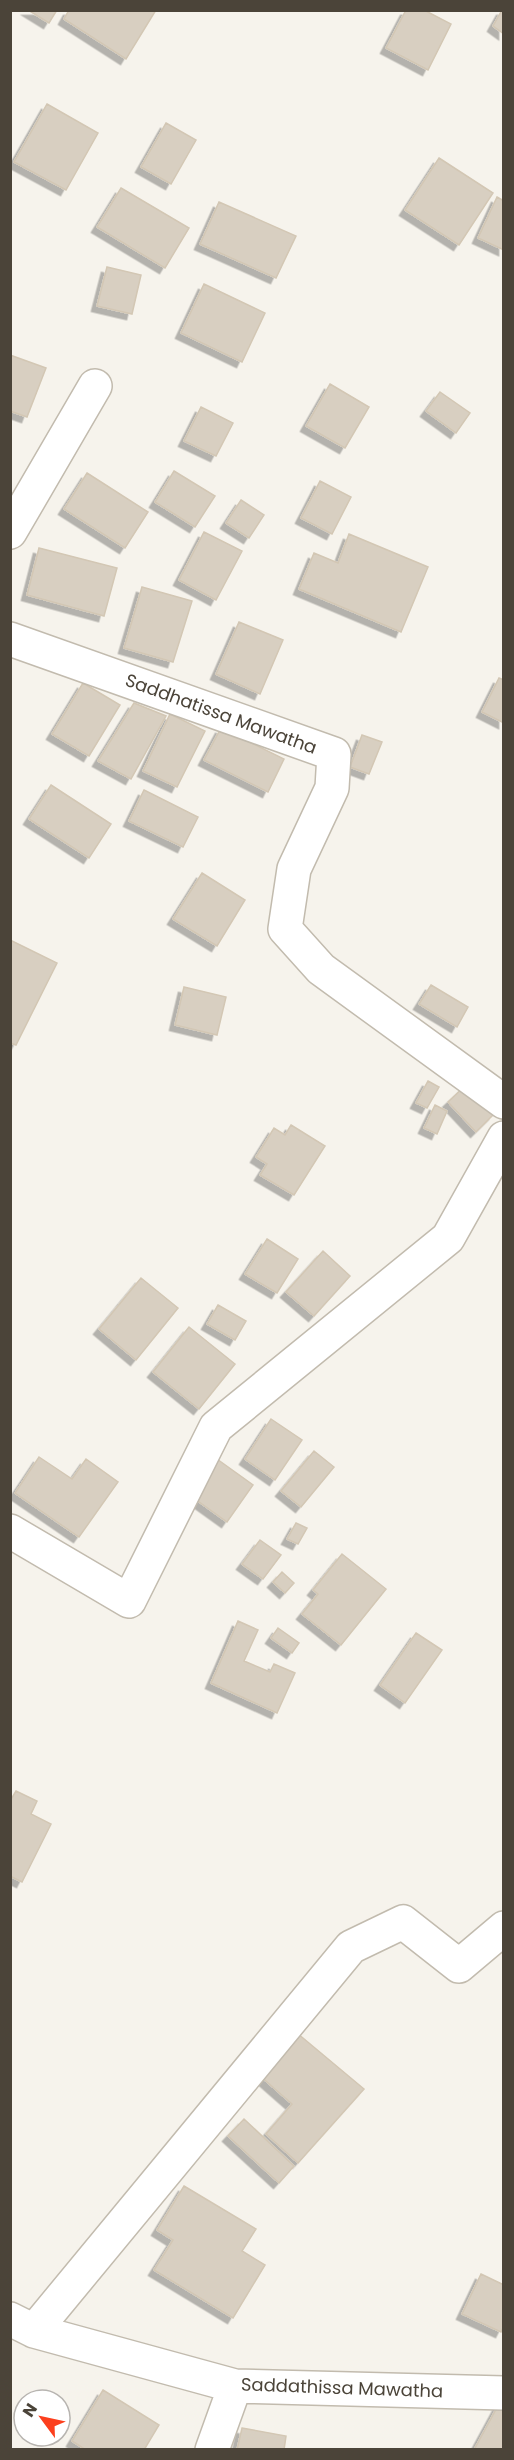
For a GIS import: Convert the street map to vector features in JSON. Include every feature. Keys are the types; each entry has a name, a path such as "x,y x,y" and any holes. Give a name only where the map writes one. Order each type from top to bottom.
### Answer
{"street":[{"path":"10,532 95,386"},
{"name":"Saddhatissa Mawatha","path":"11,640 334,754 332,788 294,869 285,929 321,969 504,1102"},
{"path":"10,1532 129,1601 216,1427 448,1238 504,1138"},
{"path":"22,2325 351,1947 403,1922 459,1966 504,1928"},
{"name":"Saddathissa Mawatha","path":"22,2325 235,2386 504,2393"},
{"path":"212,2450 235,2386"}],"building":[{"path":"28,10 57,10 49,23"},
{"path":"69,10 156,10 126,59 64,19"},
{"path":"406,10 424,10 451,24 428,70 386,48"},
{"path":"504,10 504,34 493,26"},
{"path":"47,104 98,133 66,190 14,162"},
{"path":"166,123 196,140 171,184 141,167"},
{"path":"439,158 493,193 459,245 405,210"},
{"path":"121,188 189,228 165,268 97,227"},
{"path":"497,197 504,201 504,250 478,238"},
{"path":"219,202 296,236 276,278 200,244"},
{"path":"107,267 141,275 132,314 97,306"},
{"path":"204,284 265,313 242,362 181,333"},
{"path":"10,355 46,368 27,417 10,411"},
{"path":"330,384 369,407 345,448 306,426"},
{"path":"440,392 470,413 456,433 426,411"},
{"path":"201,407 233,423 216,456 184,441"},
{"path":"174,471 215,496 195,527 155,502"},
{"path":"87,473 148,512 125,548 64,509"},
{"path":"320,481 351,497 332,534 301,518"},
{"path":"241,500 264,515 249,538 226,523"},
{"path":"204,532 242,551 216,600 179,580"},
{"path":"349,534 428,567 401,632 299,589 314,553 338,563"},
{"path":"39,548 117,568 104,616 27,595"},
{"path":"142,587 192,601 173,662 124,648"},
{"path":"239,622 283,640 260,694 216,674"},
{"path":"499,678 504,680 504,723 482,712"},
{"path":"83,683 120,705 89,756 52,734"},
{"path":"134,703 166,716 131,779 98,761"},
{"path":"170,714 205,731 177,787 143,771"},
{"path":"221,728 284,759 268,792 204,760"},
{"path":"362,735 382,742 369,774 350,767"},
{"path":"51,785 111,824 89,858 29,819"},
{"path":"144,790 198,817 183,847 129,821"},
{"path":"202,873 245,900 217,946 173,919"},
{"path":"10,940 57,963 16,1045 10,1043"},
{"path":"431,985 468,1007 457,1027 419,1004"},
{"path":"184,987 226,997 217,1035 175,1025"},
{"path":"428,1081 439,1087 427,1108 416,1103"},
{"path":"466,1085 494,1114 476,1132 448,1102"},
{"path":"435,1105 447,1111 437,1134 424,1128"},
{"path":"291,1125 325,1146 294,1195 260,1175 267,1164 256,1157 274,1128 285,1135"},
{"path":"267,1239 298,1259 277,1293 245,1274"},
{"path":"323,1251 350,1276 314,1316 286,1292"},
{"path":"141,1278 178,1308 136,1360 99,1329"},
{"path":"218,1305 246,1321 235,1340 207,1324"},
{"path":"189,1327 235,1364 199,1409 153,1372"},
{"path":"271,1419 302,1440 275,1480 245,1459"},
{"path":"314,1451 334,1467 301,1507 281,1491"},
{"path":"210,1454 253,1485 227,1522 184,1491"},
{"path":"39,1457 72,1479 86,1459 118,1482 79,1537 15,1493"},
{"path":"296,1523 307,1528 298,1544 287,1539"},
{"path":"260,1540 281,1555 263,1579 242,1564"},
{"path":"342,1554 386,1589 341,1645 302,1614 318,1594 313,1590"},
{"path":"282,1572 294,1583 285,1593 273,1582"},
{"path":"238,1621 258,1630 244,1661 270,1672 274,1664 295,1673 277,1713 211,1683"},
{"path":"278,1628 299,1643 292,1653 271,1638"},
{"path":"416,1633 442,1650 405,1703 380,1685"},
{"path":"16,1791 37,1801 31,1814 51,1824 22,1882 10,1876 10,1801"},
{"path":"297,2033 364,2089 298,2163 266,2134 292,2104 259,2075"},
{"path":"244,2119 294,2166 279,2183 228,2136"},
{"path":"184,2186 256,2229 242,2251 265,2265 233,2318 154,2270 173,2240 157,2230"},
{"path":"481,2274 504,2285 504,2326 501,2332 462,2314"},
{"path":"103,2390 159,2425 144,2450 86,2450 72,2441"},
{"path":"500,2402 504,2404 504,2450 474,2450"},
{"path":"242,2428 286,2436 284,2450 237,2450"}]}
